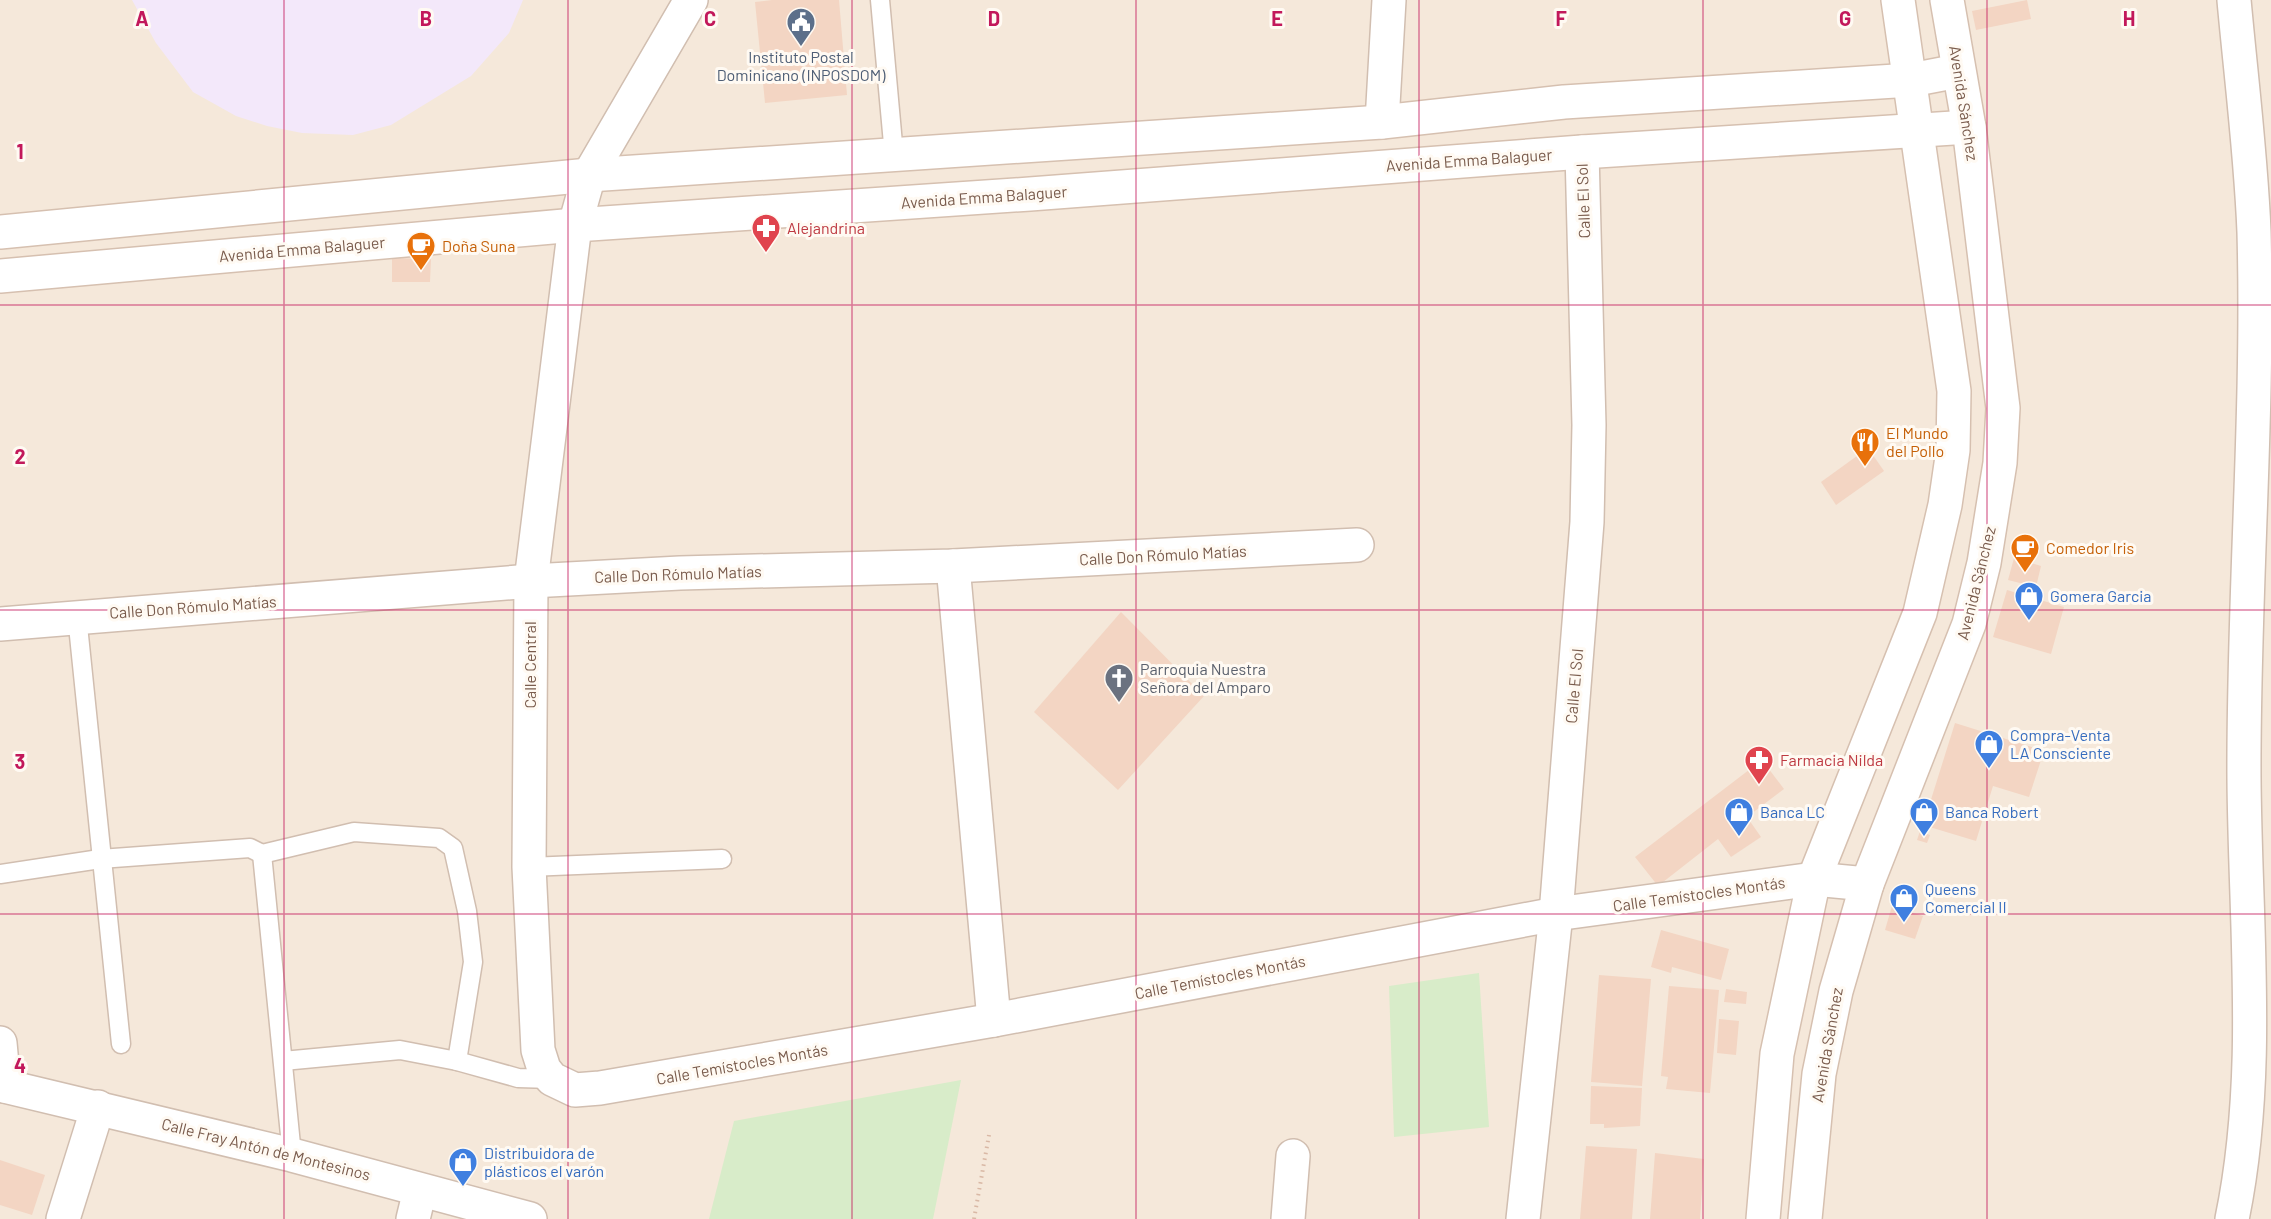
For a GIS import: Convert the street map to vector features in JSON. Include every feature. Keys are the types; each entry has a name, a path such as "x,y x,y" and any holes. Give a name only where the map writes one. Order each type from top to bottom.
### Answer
{"street":[{"name":"Calle Central","path":"564,1085 544,1069 538,1050 529,867 531,581 575,225 590,175 691,0"},
{"path":"1382,167 1382,122 1389,0"},
{"path":"1763,1219 1777,1054 1814,879 1920,613 1945,506 1953,450 1954,390 1898,0"},
{"name":"Avenida Sánchez","path":"1805,1219 1819,1074 1836,991 1867,884 1969,624 1984,563 2000,463 2003,408 1969,127 1947,0"},
{"path":"2232,1219 2243,1166 2260,1037 2258,770 2250,550 2262,241 2234,0"},
{"path":"0,232 590,175 1382,122 1564,102 1911,80 1958,70"},
{"name":"Avenida Emma Balaguer","path":"0,276 575,225 1582,152 1969,127"},
{"name":"Calle El Sol","path":"1523,1219 1556,914 1589,475 1582,152"},
{"name":"Calle Don Rómulo Matías","path":"0,624 76,616 531,581 680,573 953,566 1357,545"},
{"path":"953,566 994,1020"},
{"name":"Calle Temístocles Montás","path":"564,1085 675,1077 994,1020 1556,914 1814,879 1867,884"},
{"path":"0,1043 2,1085"},
{"name":"Calle Fray Antón de Montesinos","path":"2,1085 292,1155 416,1205 530,1219"},
{"path":"63,1219 98,1107"},
{"path":"1288,1219 1293,1156"}],"lane":[{"path":"880,0 894,155"},
{"path":"76,616 121,1044"},
{"path":"0,874 100,859 250,848 262,854 354,832 439,838 453,848 467,911 473,962 457,1061"},
{"path":"262,854 292,1155"},
{"path":"529,867 722,859"},
{"path":"283,1061 400,1050 457,1061 518,1078 564,1085"}],"path":[{"path":"974,1219 989,1135"}],"shaded area":[{"path":"0,0 2271,0 2271,1219 0,1219"},
{"path":"132,0 523,0 509,33 471,76 391,125 353,135 302,133 267,126 236,116 193,92 156,43"}],"green space":[{"path":"1479,973 1489,1127 1394,1137 1389,986"},
{"path":"961,1080 933,1219 709,1219 734,1121"}],"building":[{"name":"Instituto Postal Dominicano (INPOSDOM)","path":"839,0 847,95 765,103 755,2"},
{"path":"2027,0 2031,19 1976,30 1972,11"},
{"path":"392,258 431,259 430,282 392,282"},
{"path":"1868,448 1884,471 1836,505 1821,482"},
{"name":"Comedor Iris","path":"2014,558 2041,566 2036,587 2008,580"},
{"name":"Gomera Garcia","path":"2007,590 2064,607 2051,654 1993,637"},
{"name":"Parroquia Nuestra Señora del Amparo","path":"1121,612 1204,696 1118,790 1034,712"},
{"name":"Compra-Venta LA Consciente","path":"1955,723 2044,751 2029,797 1993,786 1976,841 1923,825"},
{"path":"1762,760 1784,789 1747,817 1761,837 1731,857 1718,839 1658,886 1635,857"},
{"name":"Banca Robert","path":"1920,831 1930,835 1927,843 1917,840"},
{"name":"Queens Comercial II","path":"1892,906 1923,916 1915,939 1885,930"},
{"path":"1661,930 1729,949 1721,980 1672,967 1671,973 1651,967"},
{"path":"1599,975 1651,979 1642,1086 1591,1082"},
{"path":"1669,986 1719,990 1710,1093 1666,1089 1668,1077 1661,1076"},
{"path":"1726,989 1747,992 1746,1004 1724,1002"},
{"path":"1719,1019 1739,1021 1736,1055 1717,1053"},
{"path":"1591,1086 1642,1088 1640,1126 1604,1128 1604,1124 1590,1124"},
{"path":"1586,1146 1637,1149 1632,1219 1580,1219"},
{"path":"1655,1153 1704,1159 1700,1219 1650,1219"},
{"path":"0,1160 45,1175 32,1215 0,1205"}],"place":[{"name":"Instituto Postal Dominicano (INPOSDOM)","path":"801,48"},
{"name":"Alejandrina","path":"766,254"},
{"name":"Doña Suna","path":"421,272"},
{"name":"El Mundo del Pollo","path":"1865,468"},
{"name":"Comedor Iris","path":"2025,574"},
{"name":"Gomera Garcia","path":"2029,622"},
{"name":"Parroquia Nuestra Señora del Amparo","path":"1119,704"},
{"name":"Compra-Venta LA Consciente","path":"1989,770"},
{"name":"Farmacia Nilda","path":"1759,786"},
{"name":"Banca LC","path":"1739,838"},
{"name":"Banca Robert","path":"1924,838"},
{"name":"Queens Comercial II","path":"1904,924"},
{"name":"Distribuidora de plásticos el varón","path":"463,1188"}]}
